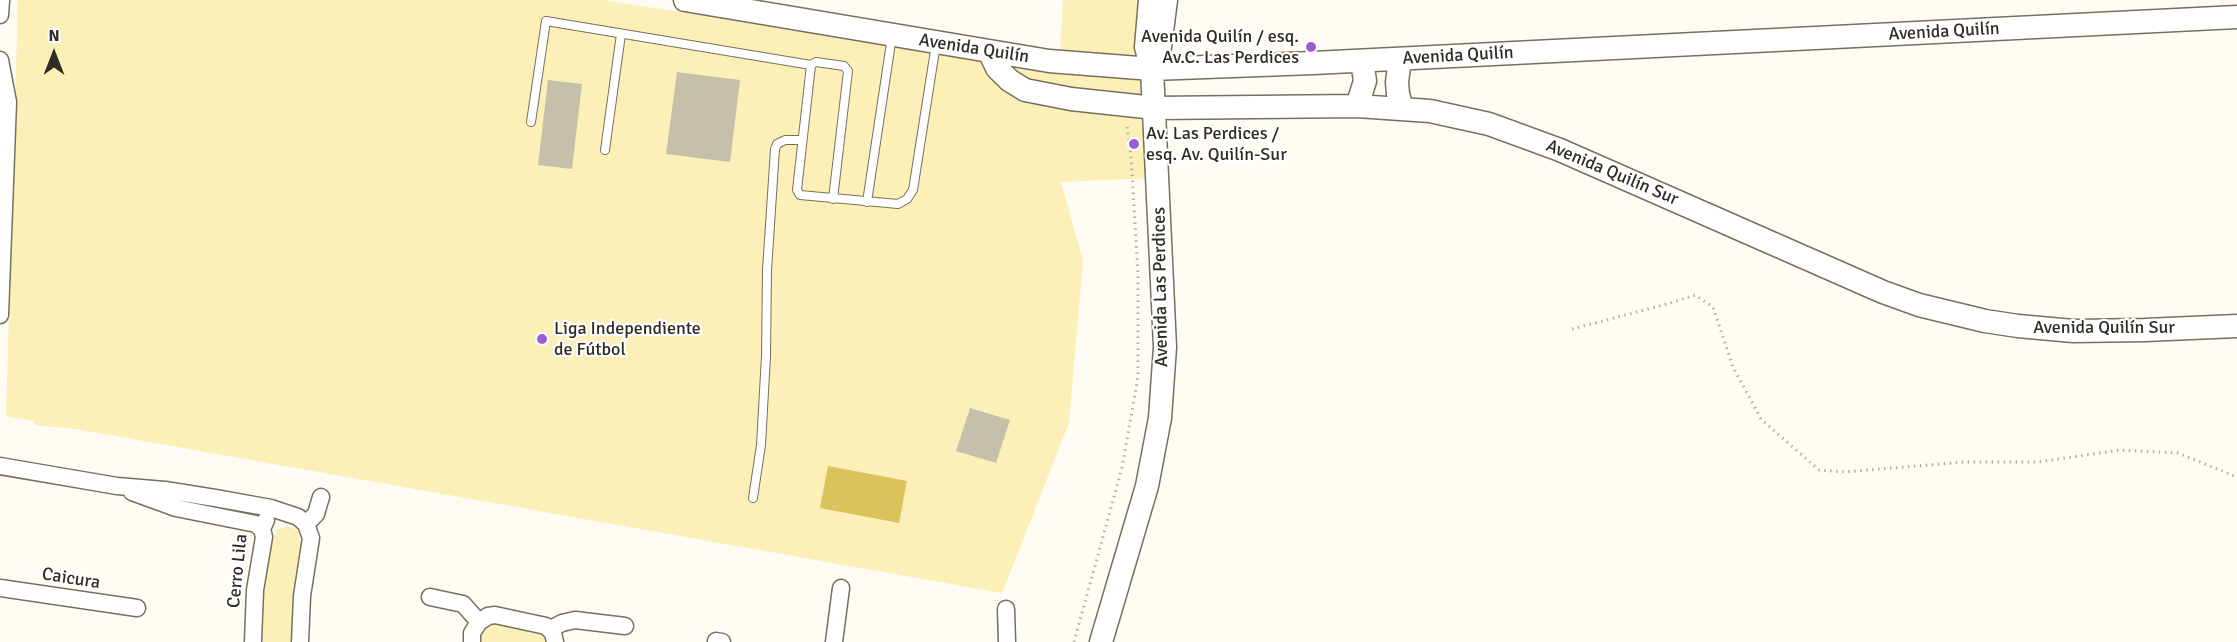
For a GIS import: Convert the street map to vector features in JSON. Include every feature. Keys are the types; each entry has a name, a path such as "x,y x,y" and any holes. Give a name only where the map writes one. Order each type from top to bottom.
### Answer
{"street":[{"path":"0,15 1,0"},
{"name":"Avenida Quilín","path":"685,0 1059,62 1152,69 1362,61 2237,17"},
{"name":"Avenida Las Perdices","path":"1101,642 1147,486 1160,418 1165,347 1155,108 1152,69 1146,47 1150,0"},
{"name":"Avenida Las Perdices","path":"1152,69 1160,47 1166,0"},
{"name":"Avenida Quilín Sur","path":"989,51 997,68 1009,80 1025,90 1071,99 1155,108 1357,106 1457,116 1521,134 1847,278 1910,302 1952,314 2018,326 2073,331 2237,326"},
{"path":"1400,59 1397,82 1402,109"},
{"path":"0,60 0,70 8,102 0,315"},
{"path":"1357,106 1365,81 1362,61"},
{"path":"0,466 117,486 165,490 271,508 294,516 306,524 311,534 302,596 300,642"},
{"path":"117,486 168,506 256,524 262,529"},
{"path":"196,513 199,496"},
{"path":"306,524 316,514 321,497"},
{"name":"Cerro Lila","path":"253,642 255,590 264,537 262,529 271,508"},
{"name":"Caicura","path":"0,588 137,608"},
{"path":"834,642 841,588"},
{"path":"430,597 463,604 478,622"},
{"path":"1006,609 1007,642"},
{"path":"472,642 472,633 478,622 495,615 541,624 553,636 562,623 575,620 625,626"}],"lane":[{"path":"531,122 546,21 811,65 816,62 844,66 848,71 833,199"},
{"path":"605,150 621,34"},
{"path":"867,202 892,35"},
{"path":"811,65 797,190 800,195 898,204 907,199 913,190 936,42"},
{"path":"753,498 761,445 766,356 767,270 775,148 777,144 785,140 802,140"}],"path":[{"path":"1074,642 1122,468 1138,377 1138,273 1131,157 1124,106"},
{"path":"1572,329 1667,304 1695,294 1713,307 1733,367 1761,419 1819,470 1845,472 1964,462 2038,462 2121,450 2178,453 2237,477"}],"shaded area":[{"name":"Liga Independiente de Fútbol","path":"18,0 602,0 1059,70 1063,0 1154,0 1150,178 1061,182 1083,261 1069,423 1002,593 76,429 34,425 34,421 6,416"},
{"path":"828,466 907,481 899,523 820,508"},
{"path":"288,526 297,530 301,541 292,596 291,642 263,642 264,586 269,555 276,530"},
{"path":"492,624 543,634 547,642 479,642 484,628"}],"building":[{"path":"677,72 740,80 730,162 666,154"},
{"path":"548,80 582,84 572,169 538,165"},
{"path":"970,408 1010,420 996,463 956,451"}],"place":[{"name":"Avenida Quilín / esq. Av.C. Las Perdices","path":"1311,47"},
{"name":"Av. Las Perdices / esq. Av. Quilín-Sur","path":"1134,144"},
{"name":"Liga Independiente de Fútbol","path":"542,339"}]}
